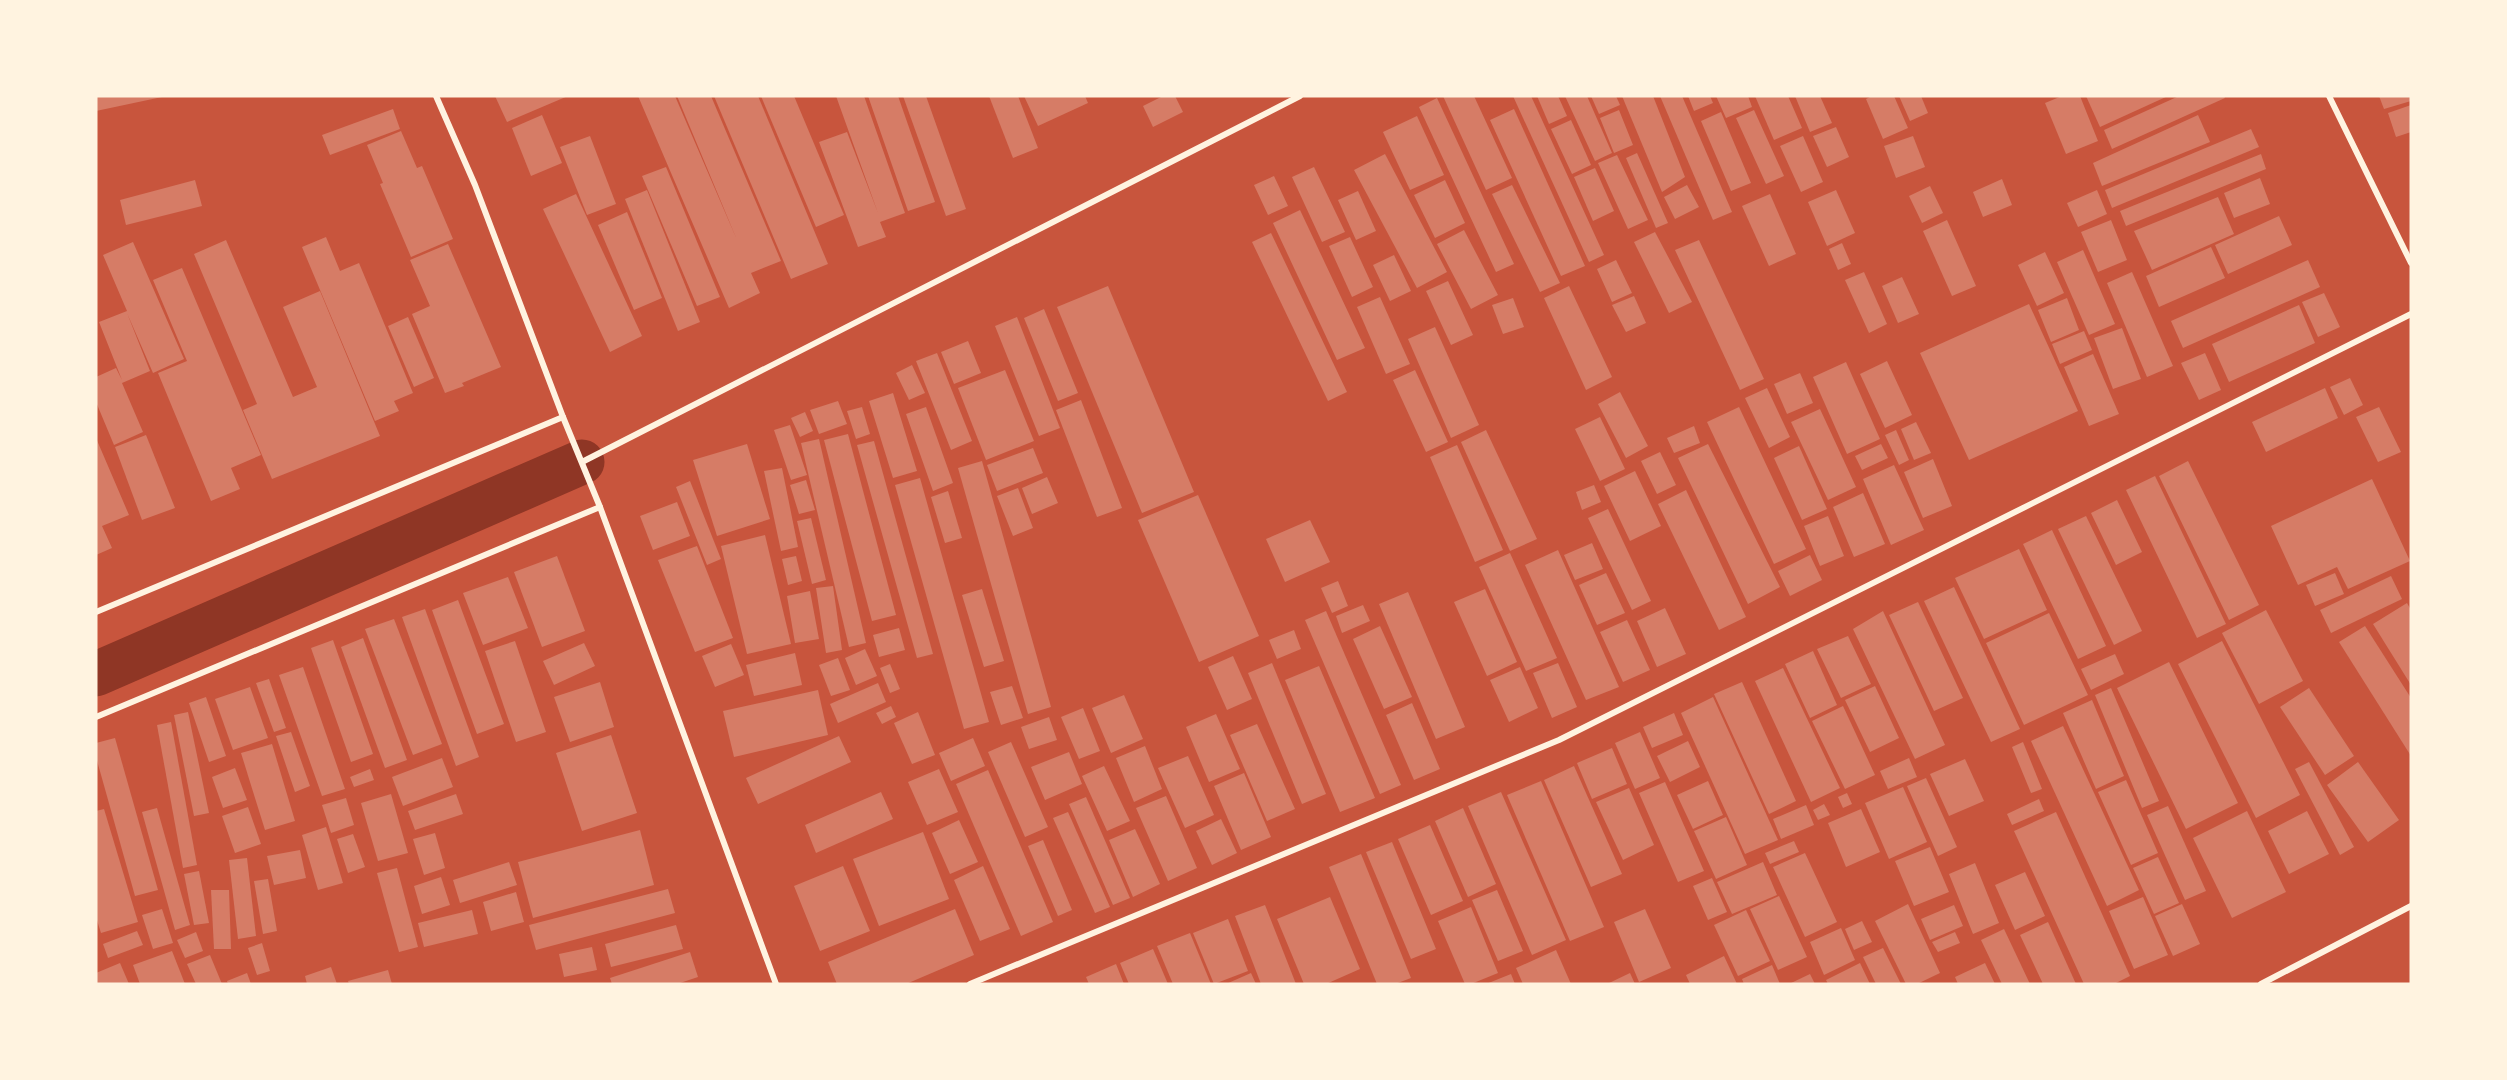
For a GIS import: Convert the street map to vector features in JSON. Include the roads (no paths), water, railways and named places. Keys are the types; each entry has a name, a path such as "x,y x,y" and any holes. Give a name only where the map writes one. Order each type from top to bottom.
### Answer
{"street":[{"path":"436,96 475,185 563,417 600,507 776,984"},
{"path":"582,462 1300,96"},
{"path":"2329,96 2411,262"},
{"path":"970,984 1558,740 2411,314"},
{"path":"96,612 563,417"},
{"path":"96,717 600,507"},
{"path":"2260,984 2411,906"}],"waterway":[{"path":"96,674 582,462"}]}
